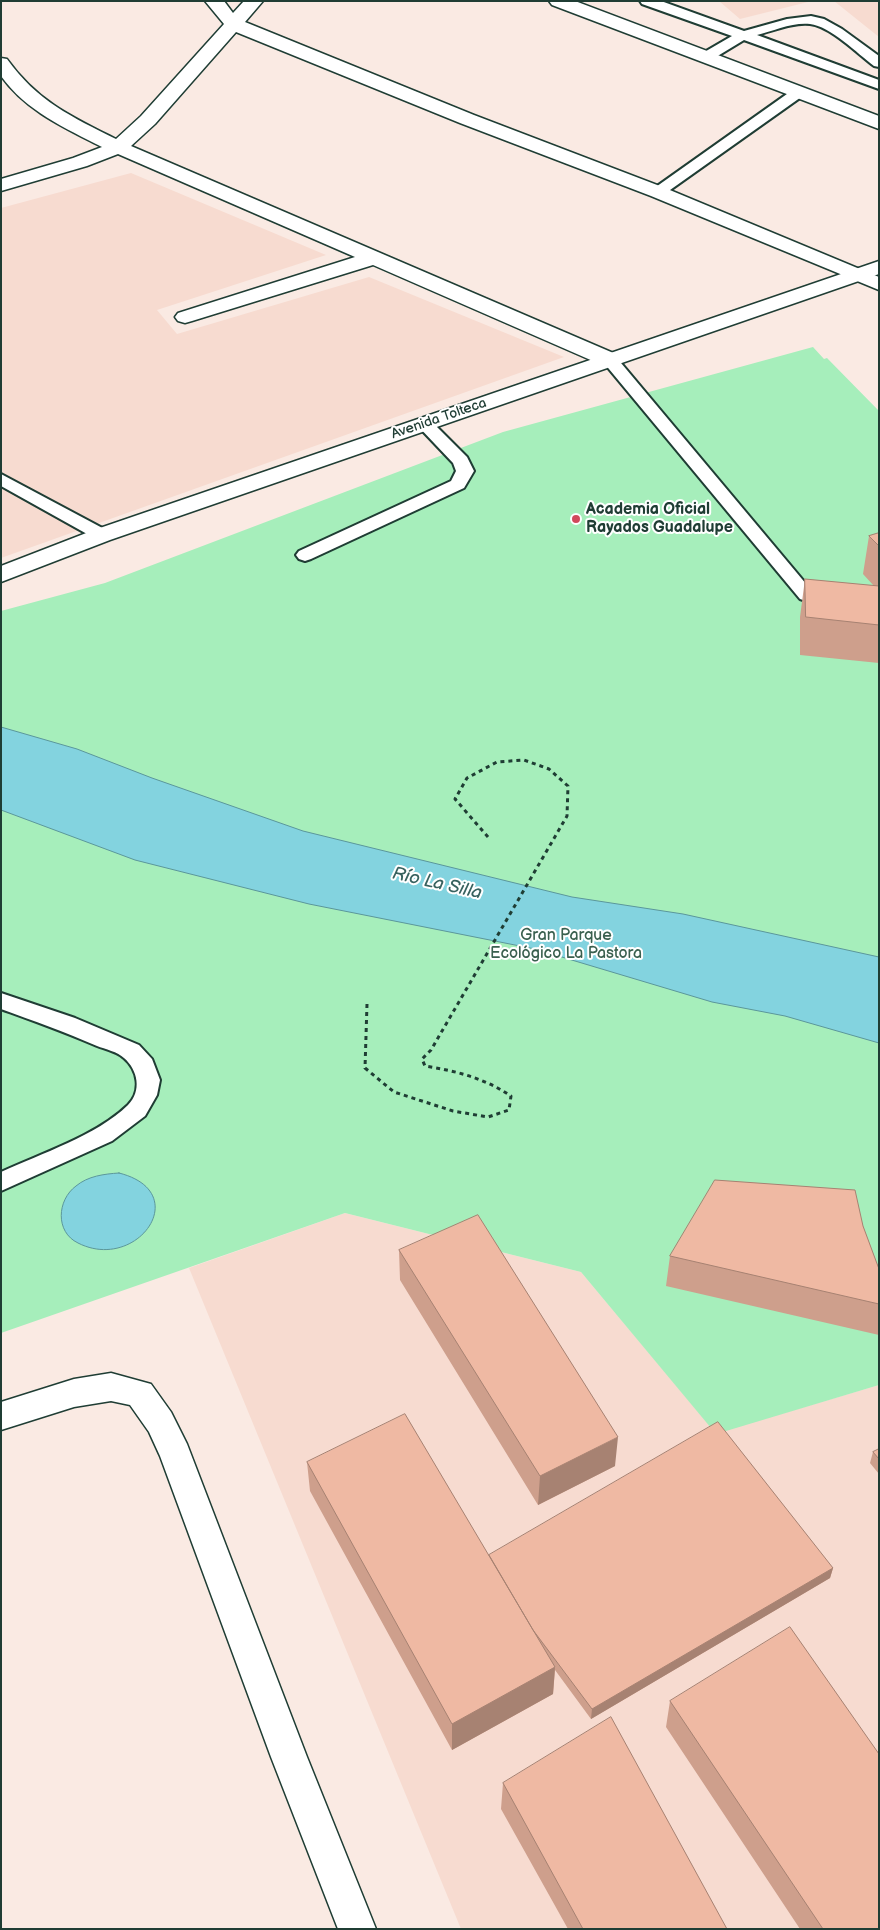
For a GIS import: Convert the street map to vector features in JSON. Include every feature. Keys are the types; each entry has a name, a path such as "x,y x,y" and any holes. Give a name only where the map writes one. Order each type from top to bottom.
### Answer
{"street":[{"path":"214,1 233,24 467,119 658,192 879,284"},
{"path":"1,186 80,162 118,147 148,120 254,1"},
{"path":"558,1 879,123"},
{"path":"1,63 28,98 44,110 118,147 610,360"},
{"path":"185,317 373,258"},
{"name":"Avenida Tolteca","path":"1,575 102,536 879,267"},
{"path":"1,1416 74,1393 111,1387 140,1394 160,1422 176,1454 288,1757 357,1929"}],"lane":[{"path":"647,1 879,85"},
{"path":"706,57 743,35 799,20 810,20 831,28 879,63"},
{"path":"658,192 799,92"},
{"path":"610,360 806,595"},
{"path":"305,555 458,484 465,471 462,461 424,424"},
{"path":"1,479 102,536"},
{"path":"1,1001 112,1042 131,1051 144,1065 149,1080 146,1095 137,1110 104,1135 1,1182"}],"path":[{"path":"367,1004 365,1068 394,1092 452,1111 488,1117 509,1110 511,1096 494,1083 475,1076 425,1066 422,1059 431,1050 567,816 568,786 549,768 524,760 497,762 468,778 455,799 488,837"}],"shaded area":[{"path":"719,1 812,1 740,19"},
{"path":"834,1 879,1 879,37"},
{"path":"131,173 326,255 157,310 177,334 369,277 564,357 1,558 1,208"},
{"path":"345,1213 581,1272 716,1433 879,1385 879,1929 461,1929 189,1268"}],"green space":[{"name":"Gran Parque Ecológico La Pastora","path":"813,347 824,359 827,358 879,411 879,1385 716,1434 581,1272 345,1213 1,1333 1,611 105,583 503,432"}],"water":[{"name":"Río La Silla","path":"1,727 77,749 152,778 303,831 572,897 683,914 879,957 879,1043 785,1016 712,1002 535,949 309,904 135,860 1,810"},
{"path":"119,1173 141,1183 153,1196 155,1211 149,1226 137,1239 120,1247 100,1249 78,1243 65,1231 62,1224 62,1207 65,1199 76,1186 86,1180 102,1175"}],"building":[{"path":"879,533 879,546 869,536"},
{"path":"805,579 879,586 879,625 806,617"},
{"path":"715,1180 855,1190 863,1226 879,1269 879,1304 670,1256"},
{"path":"478,1215 618,1437 540,1476 399,1250"},
{"path":"405,1414 555,1667 452,1724 307,1462"},
{"path":"718,1422 833,1568 592,1709 533,1630 489,1555"},
{"path":"879,1449 879,1459 873,1452"},
{"path":"790,1627 879,1754 879,1929 823,1929 670,1701"},
{"path":"611,1717 727,1929 583,1929 503,1783"}],"place":[{"name":"Academia Oficial Rayados Guadalupe","path":"576,519"}]}
